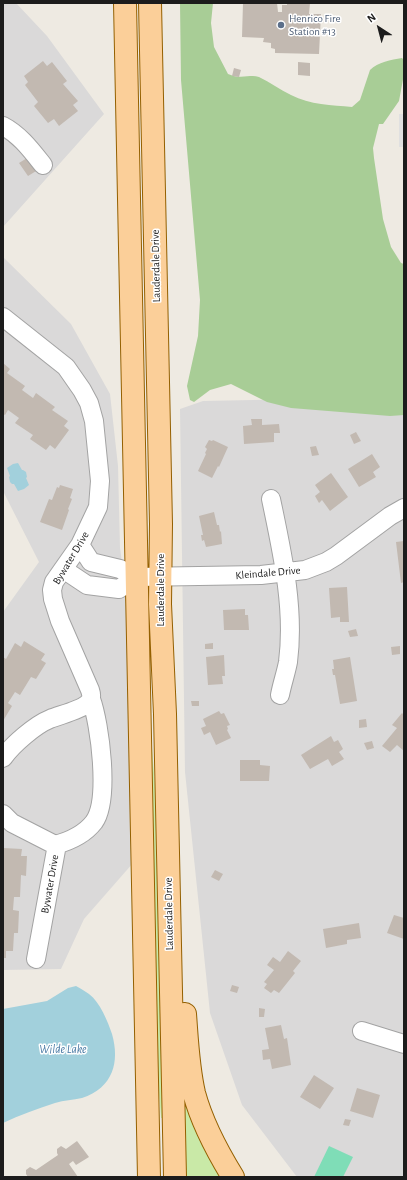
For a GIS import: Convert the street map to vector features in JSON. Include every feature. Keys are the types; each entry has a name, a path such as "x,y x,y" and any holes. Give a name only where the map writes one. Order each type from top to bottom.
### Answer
{"main road":[{"name":"Lauderdale Drive","path":"125,3 149,1177"},
{"name":"Lauderdale Drive","path":"150,3 162,524 160,604 165,714 174,1177"},
{"path":"169,896 184,995 188,1061 194,1093 210,1136 233,1177"},
{"path":"134,1177 149,1120"}],"street":[{"path":"3,126 9,129 27,145 43,165"},
{"name":"Bywater Drive","path":"3,317 66,367 89,403 94,421 100,481 98,507 80,545 54,582 52,590 53,599 60,621 92,695 91,699 99,729 102,771 100,810 94,822 86,831 75,839 55,845 12,823 3,814"},
{"path":"271,499 282,553 290,629 288,662 280,695"},
{"name":"Kleindale Drive","path":"80,545 91,562 120,569 137,577 261,575 284,573 305,570 326,562 390,516 404,508"},
{"path":"63,569 87,585 119,589 137,577"},
{"path":"3,758 33,730 48,720 85,706 91,699"},
{"name":"Bywater Drive","path":"36,959 56,850 55,845"},
{"path":"362,1032 404,1044"}],"shaded area":[{"path":"3,3 16,3 47,36 104,114 3,227"},
{"path":"399,114 404,114 404,147 399,147"},
{"path":"3,257 71,324 110,394 118,466 120,548 129,613 133,863 84,919 61,969 3,970 3,612 39,562 3,491"},
{"path":"404,397 404,1177 297,1177 242,1105 210,1013 185,772 180,409 203,401"}],"green space":[{"path":"180,3 213,3 211,23 214,47 228,74 237,77 259,77 287,93 306,101 352,107 360,100 370,70 373,67 385,62 402,58 404,60 404,74 399,101 383,124 379,124 373,148 383,219 391,247 401,263 404,264 404,415 390,416 291,408 267,402 231,384 210,390 194,402 190,400 187,386 198,336 200,300 181,80"},
{"path":"150,722 156,799 164,1118 161,1118 154,1034"},
{"path":"181,1088 225,1177 181,1177"},
{"path":"329,1146 353,1157 343,1177 314,1177"}],"water":[{"path":"18,463 22,470 26,472 26,478 29,485 18,491 14,484 10,482 10,476 7,468"},
{"name":"Wilde Lake","path":"76,986 97,1002 108,1024 112,1034 115,1054 112,1073 101,1088 93,1094 82,1098 55,1103 3,1123 3,1009 47,1001 68,988"}],"building":[{"name":"Henrico Fire Station #13","path":"243,3 277,3 278,12 282,12 282,5 287,5 287,3 310,3 309,14 321,14 319,54 275,53 275,49 271,48 271,43 263,42 264,38 242,37"},
{"path":"43,61 47,66 52,62 67,81 63,84 78,101 73,105 78,111 59,126 54,119 48,123 34,106 38,102 25,85 28,82 24,76"},
{"path":"298,62 310,63 310,76 298,75"},
{"path":"234,68 241,70 239,77 232,76"},
{"path":"32,155 41,168 28,176 19,163"},
{"path":"3,363 10,369 7,373 25,386 22,390 33,398 36,393 55,407 52,410 68,421 64,426 69,430 55,449 50,445 46,450 30,439 33,435 15,423 19,418 8,410 5,415 3,414"},
{"path":"251,419 262,419 262,425 279,424 280,433 274,433 274,442 244,444 243,426 252,425"},
{"path":"356,432 361,441 354,444 350,435"},
{"path":"209,440 213,440 228,447 212,478 198,471 206,454 207,449 205,447"},
{"path":"316,446 319,455 312,456 310,447"},
{"path":"372,454 380,467 373,472 376,477 359,487 348,469"},
{"path":"331,473 348,497 330,511 322,500 319,503 315,496 320,492 315,485"},
{"path":"60,485 73,489 70,498 72,499 62,530 40,522 49,499 52,500 57,487 59,488"},
{"path":"214,512 217,525 219,525 220,532 221,531 222,544 206,547 204,540 202,541 201,535 203,535 199,516"},
{"path":"404,541 404,582 401,583 396,542"},
{"path":"347,587 349,622 340,622 340,617 331,618 329,588"},
{"path":"245,609 245,615 248,615 249,630 224,630 223,610"},
{"path":"356,629 358,636 350,637 348,631"},
{"path":"24,641 45,654 41,660 46,663 36,679 31,677 20,695 15,692 8,703 12,706 3,721 3,657 6,659 15,643 21,647"},
{"path":"213,643 213,649 205,649 205,644"},
{"path":"400,646 400,654 392,655 391,647"},
{"path":"224,655 225,676 222,676 223,684 208,685 206,657"},
{"path":"350,657 357,701 340,704 335,675 333,675 332,669 334,669 333,660"},
{"path":"191,701 199,701 199,706 192,706"},
{"path":"219,711 221,714 224,713 230,725 227,726 227,730 231,738 216,745 210,732 204,735 201,728 206,726 203,719"},
{"path":"402,713 404,715 404,751 397,745 390,752 382,746 397,728 392,725"},
{"path":"366,719 367,727 359,728 359,720"},
{"path":"331,736 334,742 338,740 343,749 339,752 344,759 332,766 328,759 310,769 301,755"},
{"path":"372,741 374,748 367,750 364,743"},
{"path":"240,760 260,760 260,765 270,766 269,781 240,781"},
{"path":"3,848 22,849 21,856 27,856 26,876 21,875 20,897 14,897 13,910 19,911 18,933 14,933 13,951 6,951 6,958 3,958"},
{"path":"215,870 223,874 219,881 211,877"},
{"path":"394,915 404,918 404,939 387,933"},
{"path":"359,923 361,938 347,940 347,944 326,948 323,929"},
{"path":"288,951 301,961 293,971 295,973 279,993 274,990 271,993 264,988 267,984 264,982 274,970 267,965 273,957 280,962"},
{"path":"232,985 239,987 237,993 230,991"},
{"path":"259,1008 265,1009 264,1017 259,1017"},
{"path":"281,1025 284,1039 287,1038 291,1065 272,1069 270,1059 263,1060 262,1050 269,1049 265,1028"},
{"path":"314,1075 334,1088 320,1109 300,1097"},
{"path":"357,1088 380,1095 373,1118 350,1111"},
{"path":"345,1119 351,1120 349,1126 343,1125"},
{"path":"77,1141 89,1157 76,1165 73,1161 69,1164 78,1177 28,1177 26,1170 30,1167 36,1170 58,1155 57,1149 61,1146 66,1149"}],"place":[{"name":"Henrico Fire Station #13","path":"281,25"}]}
